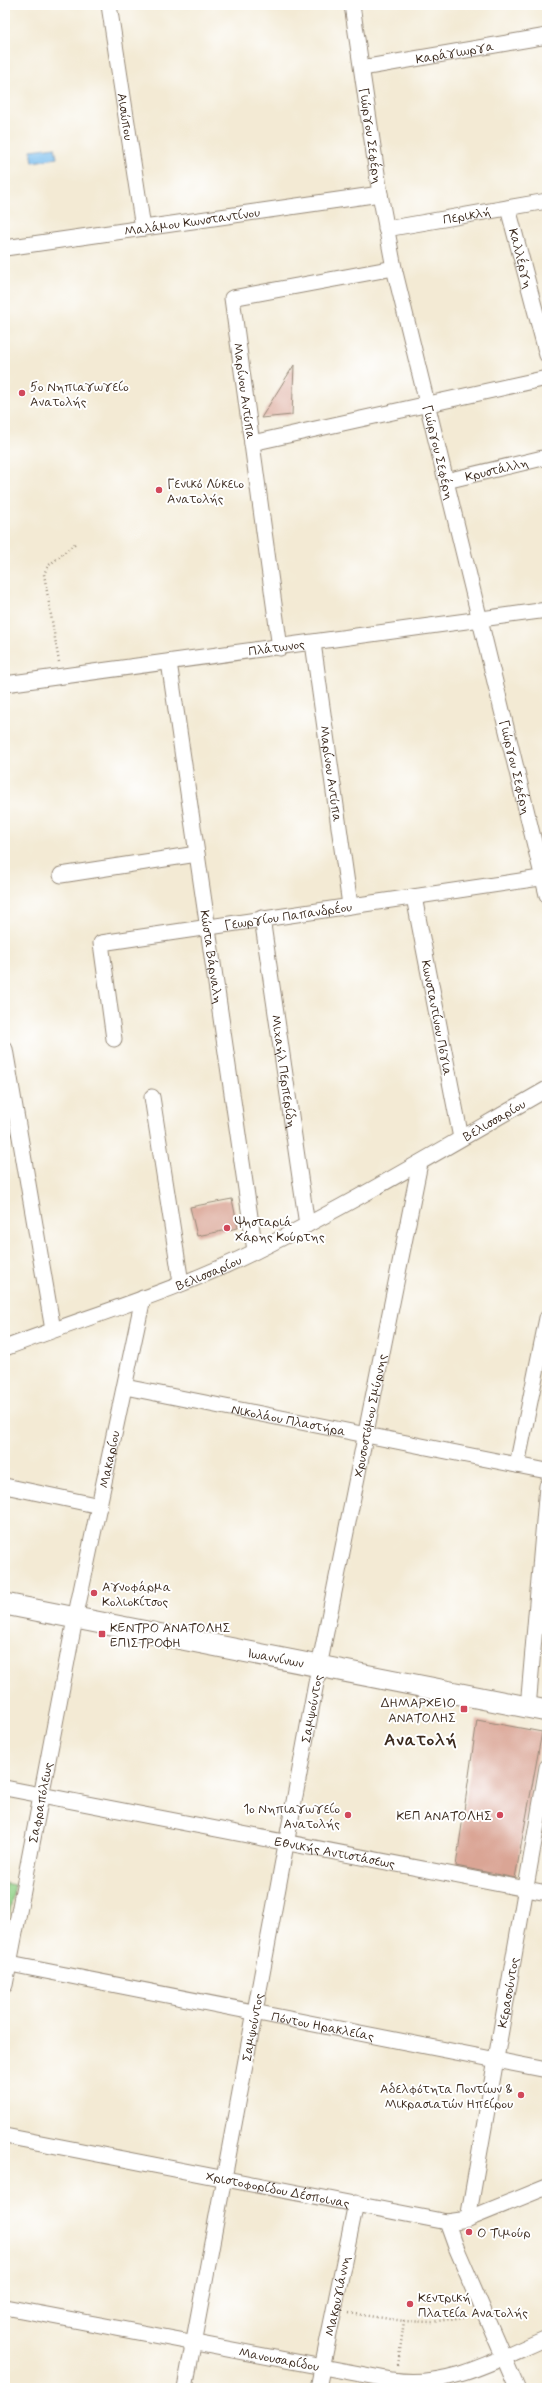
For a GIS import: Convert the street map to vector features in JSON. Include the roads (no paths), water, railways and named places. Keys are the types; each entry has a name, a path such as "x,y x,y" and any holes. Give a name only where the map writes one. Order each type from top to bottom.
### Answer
{"main road":[{"name":"Ιωαννίνων","path":"5,1604 538,1710"}],"street":[{"name":"Αισώπου","path":"109,5 143,228"},
{"name":"Γιώργου Σεφέρη","path":"352,5 380,194 394,268 545,878 547,895"},
{"name":"Καράγιωργα","path":"362,68 547,36"},
{"name":"Μαλάμου Κωνσταντίνου","path":"5,248 380,194"},
{"name":"Περικλή","path":"386,228 547,201"},
{"name":"Καλλέργη","path":"508,208 547,355"},
{"name":"Μαρίνου Αντύπα","path":"280,648 232,298 394,268"},
{"path":"252,443 547,378"},
{"name":"Κρυστάλλη","path":"446,481 547,457"},
{"name":"Πλάτωνος","path":"5,684 280,648 547,610"},
{"name":"Μαρίνου Αντύπα","path":"313,643 350,906"},
{"name":"Κώστα Βάρναλη","path":"169,662 255,1251"},
{"path":"61,875 197,854"},
{"name":"Γεωργίου Παπανδρέου","path":"114,1040 101,943 207,926 545,878"},
{"name":"Κωνσταντίνου Πόγια","path":"414,896 461,1138"},
{"name":"Μιχαήλ Περπερίδη","path":"262,918 307,1224"},
{"path":"5,1050 53,1330"},
{"name":"Βελισσαρίου","path":"5,1348 143,1298 255,1251 420,1163 547,1089"},
{"path":"152,1097 181,1283"},
{"name":"Χρυσοστόμου Σμύρνης","path":"319,1667 420,1163"},
{"name":"Μακαρίου","path":"75,1619 143,1298"},
{"path":"518,1465 547,1318"},
{"name":"Νικολάου Πλαστήρα","path":"125,1387 547,1471"},
{"path":"5,1486 100,1506"},
{"path":"538,1710 547,1486"},
{"name":"Σαφραπόλεως","path":"5,1985 7,1963 75,1619"},
{"name":"Σαμψούντος","path":"185,2388 226,2177 319,1667"},
{"name":"Κερασούντος","path":"468,2219 547,1767"},
{"name":"Εθνικής Αντιστάσεως","path":"5,1788 547,1893"},
{"name":"Πόντου Ηρακλείας","path":"7,1963 547,2070"},
{"name":"Χριστοφορίδου Δέσποινας","path":"5,2136 226,2177 447,2222 468,2219 547,2187"},
{"name":"Μακρυγιάννη","path":"318,2388 356,2203"},
{"path":"447,2222 456,2247 517,2388"},
{"name":"Μανουσαρίδου","path":"5,2306 322,2367 417,2383 448,2378 547,2338"}],"water":[{"path":"55,147 57,158 33,162 31,150"}],"place":[{"name":"5ο Νηπιαγωγείο Ανατολής","path":"22,393"},
{"name":"Γενικό Λύκειο Ανατολής","path":"159,490"},
{"name":"Ψησταριά Χάρης Κούρτης","path":"227,1228"},
{"name":"Αγνοφάρμα Κολιοκίτσος","path":"94,1593"},
{"name":"ΚΕΝΤΡΟ ΑΝΑΤΟΛΗΣ ΕΠΙΣΤΡΟΦΗ","path":"102,1634"},
{"name":"ΔΗΜΑΡΧΕΙΟ ΑΝΑΤΟΛΗΣ","path":"464,1709"},
{"name":"1ο Νηπιαγωγείο Ανατολής","path":"348,1815"},
{"name":"ΚΕΠ ΑΝΑΤΟΛΗΣ","path":"500,1815"},
{"name":"Αδελφότητα Ποντίων & Μικρασιατών Ηπείρου","path":"521,2095"},
{"name":"Ο Τιμούρ","path":"469,2232"},
{"name":"Κεντρική Πλατεία Ανατολής","path":"410,2304"}],"district":[{"name":"Ανατολή","path":"421,1739"}]}
